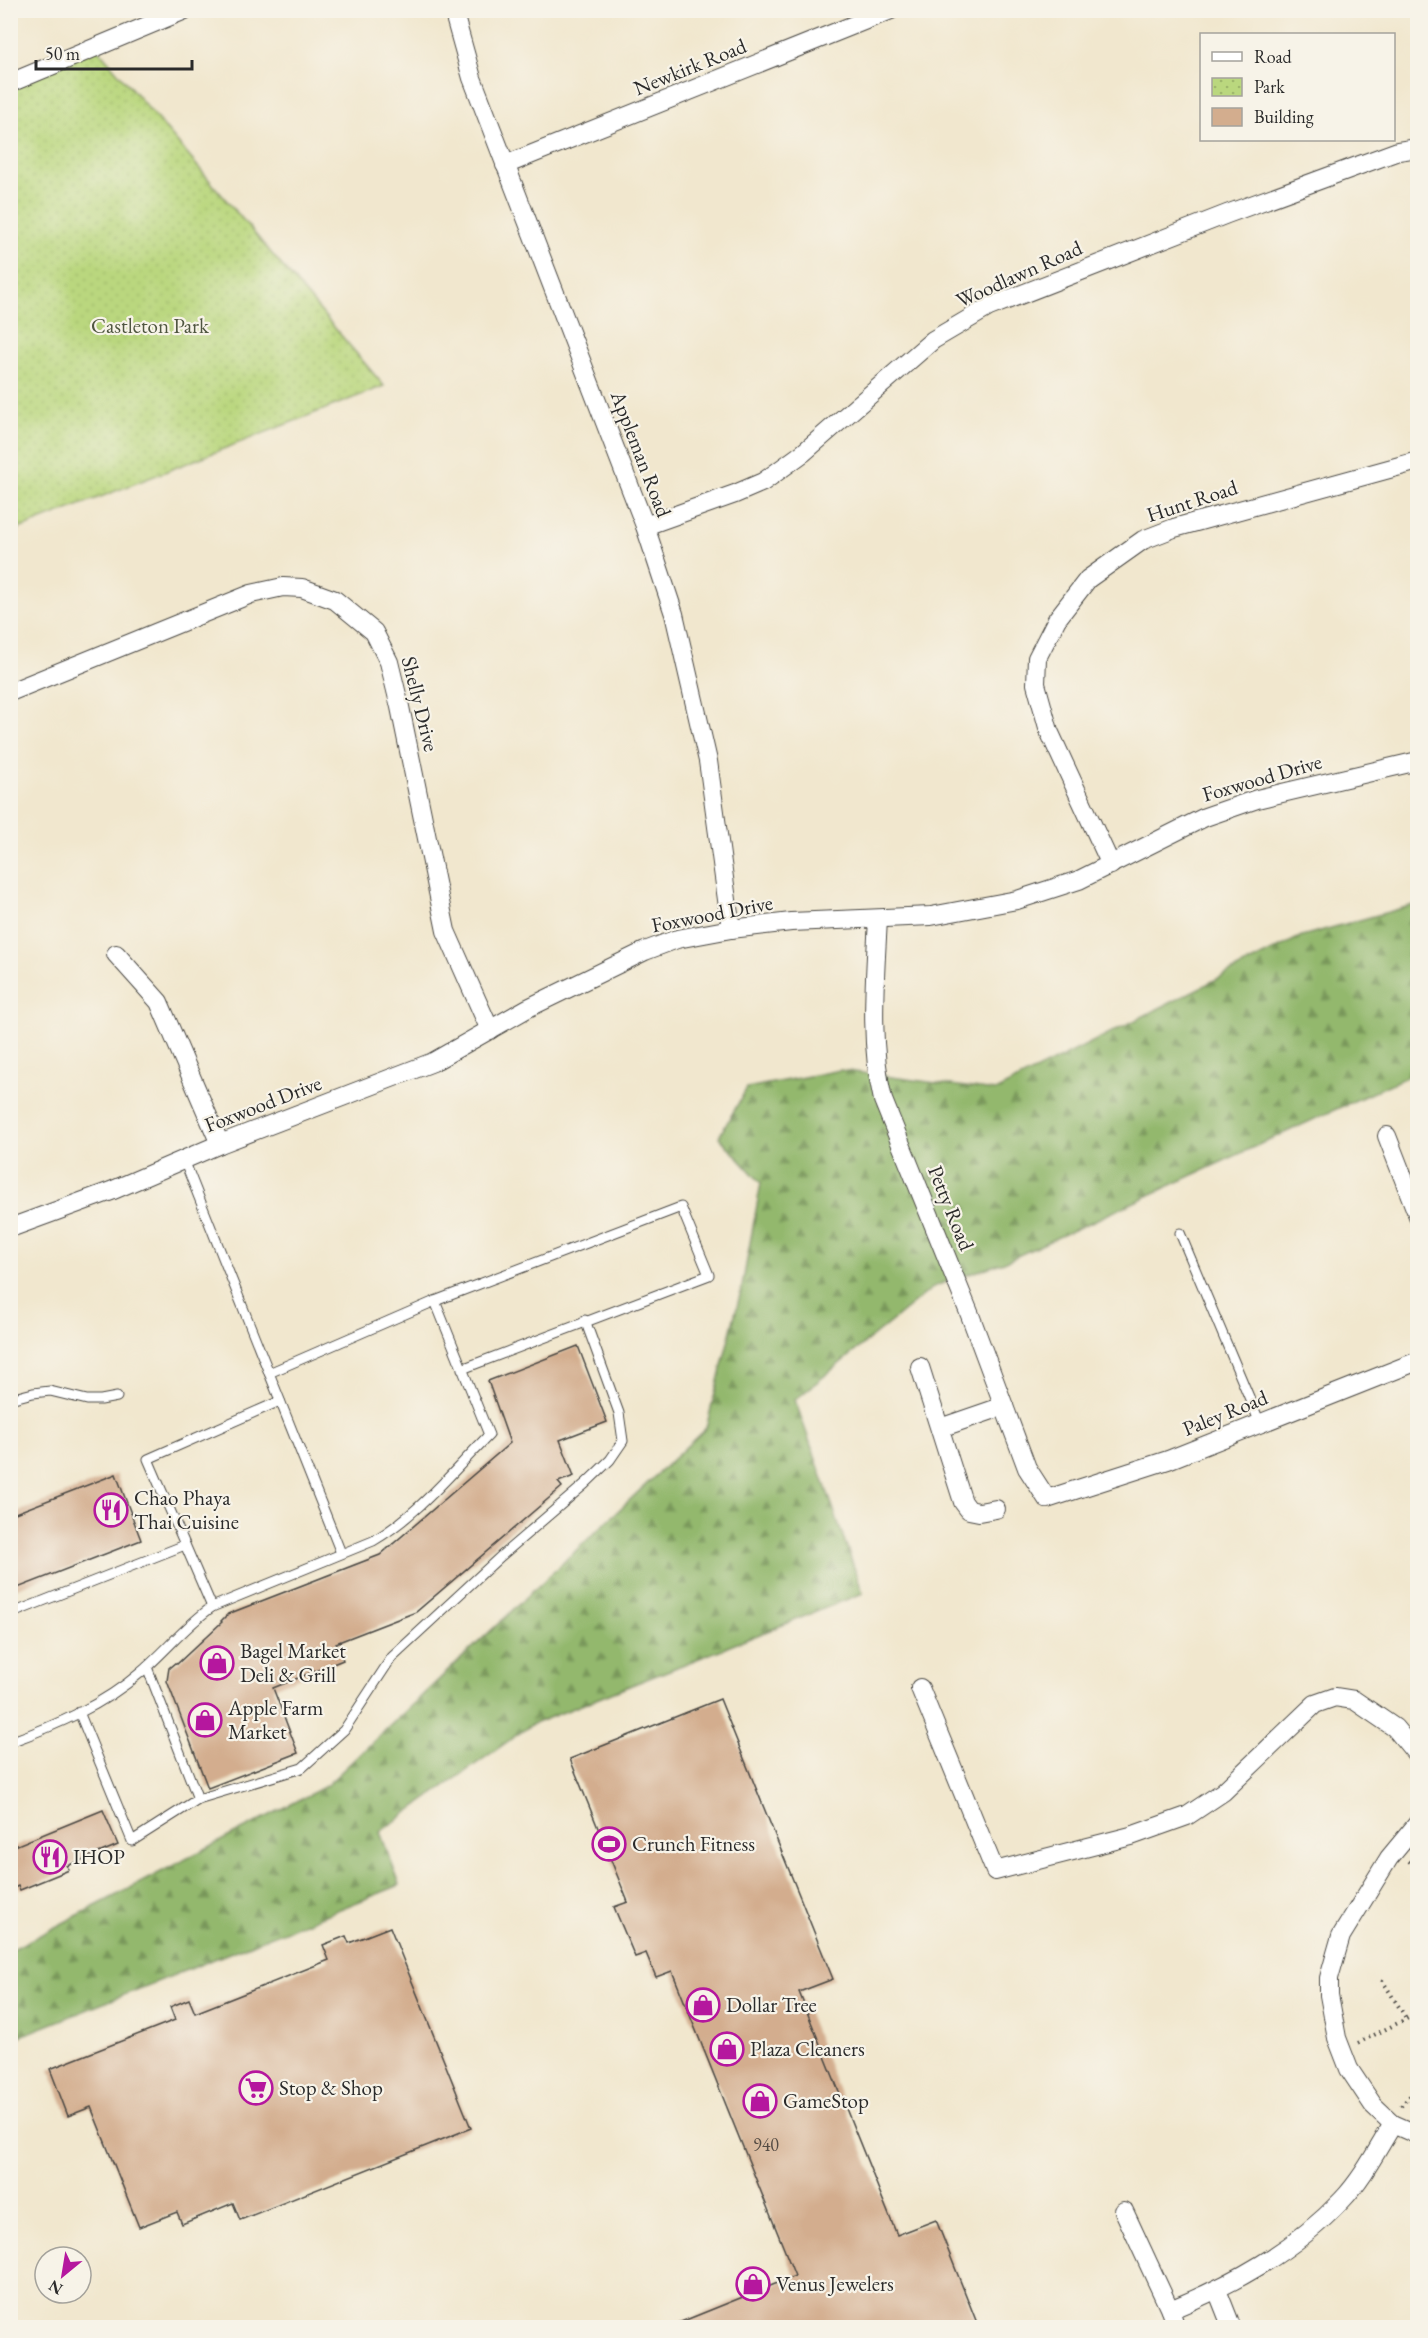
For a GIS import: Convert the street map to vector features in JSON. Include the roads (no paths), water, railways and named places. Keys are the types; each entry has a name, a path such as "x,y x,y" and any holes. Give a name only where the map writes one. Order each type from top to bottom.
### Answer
{"street":[{"path":"10,83 185,10"},
{"name":"Appleman Road","path":"453,10 472,78 645,526 674,614 708,761 731,929"},
{"name":"Newkirk Road","path":"505,165 891,10"},
{"name":"Woodlawn Road","path":"645,526 763,482 803,453 933,340 989,307 1227,214 1398,151 1418,148"},
{"name":"Hunt Road","path":"1111,865 1049,731 1036,684 1037,658 1057,619 1088,579 1143,540 1174,528 1418,460"},
{"name":"Shelly Drive","path":"10,692 251,594 283,587 302,588 335,600 374,632 389,662 446,931 490,1030"},
{"name":"Foxwood Drive","path":"10,1228 111,1191 220,1144 433,1062 528,1008 645,951 676,939 791,921 931,916 1017,900 1080,880 1205,817 1257,799 1418,760"},
{"name":"Petty Road","path":"878,919 873,1013 878,1080 883,1100 1027,1468 1047,1499"},
{"path":"116,954 159,1002 220,1144"},
{"path":"1387,1136 1418,1216"},
{"name":"Paley Road","path":"1047,1499 1168,1460 1418,1360"},
{"path":"920,1367 963,1502 969,1510 979,1512 996,1509"},
{"path":"940,1428 1004,1406"},
{"path":"920,1688 995,1871 1131,1836 1187,1816 1223,1791 1315,1704 1335,1697 1354,1700 1395,1728 1418,1756"},
{"path":"1418,1823 1389,1858 1341,1936 1329,1978 1329,1995 1337,2038 1348,2069 1367,2096 1390,2122 1418,2135"},
{"path":"1124,2211 1173,2319 1217,2290 1254,2270 1306,2235 1342,2199 1365,2170 1390,2122"},
{"path":"1217,2290 1232,2328"}],"lane":[{"path":"184,1160 341,1553"},
{"path":"269,1372 435,1301 681,1207 709,1275 585,1320 462,1369"},
{"path":"1180,1233 1260,1423"},
{"path":"10,1742 107,1699 147,1667 212,1607 373,1541 387,1533 407,1517 489,1435 435,1301"},
{"path":"79,1712 132,1841 198,1799 302,1768 344,1731 393,1657 501,1556 610,1460 623,1441 619,1413 585,1320"},
{"path":"10,1399 50,1391 87,1400 117,1396"},
{"path":"212,1607 148,1459 280,1401"},
{"path":"10,1614 185,1545"},
{"path":"147,1667 198,1799"}],"place":[{"name":"Chao Phaya Thai Cuisine","path":"111,1510"},
{"name":"Bagel Market Deli & Grill","path":"217,1663"},
{"name":"Apple Farm Market","path":"205,1720"},
{"name":"Crunch Fitness","path":"609,1844"},
{"name":"IHOP","path":"50,1857"},
{"name":"Dollar Tree","path":"703,2005"},
{"name":"Plaza Cleaners","path":"727,2049"},
{"name":"Stop & Shop","path":"256,2088"},
{"name":"GameStop","path":"760,2101"},
{"name":"Venus Jewelers","path":"753,2284"}],"park label":[{"name":"Castleton Park","path":"150,326"}]}
